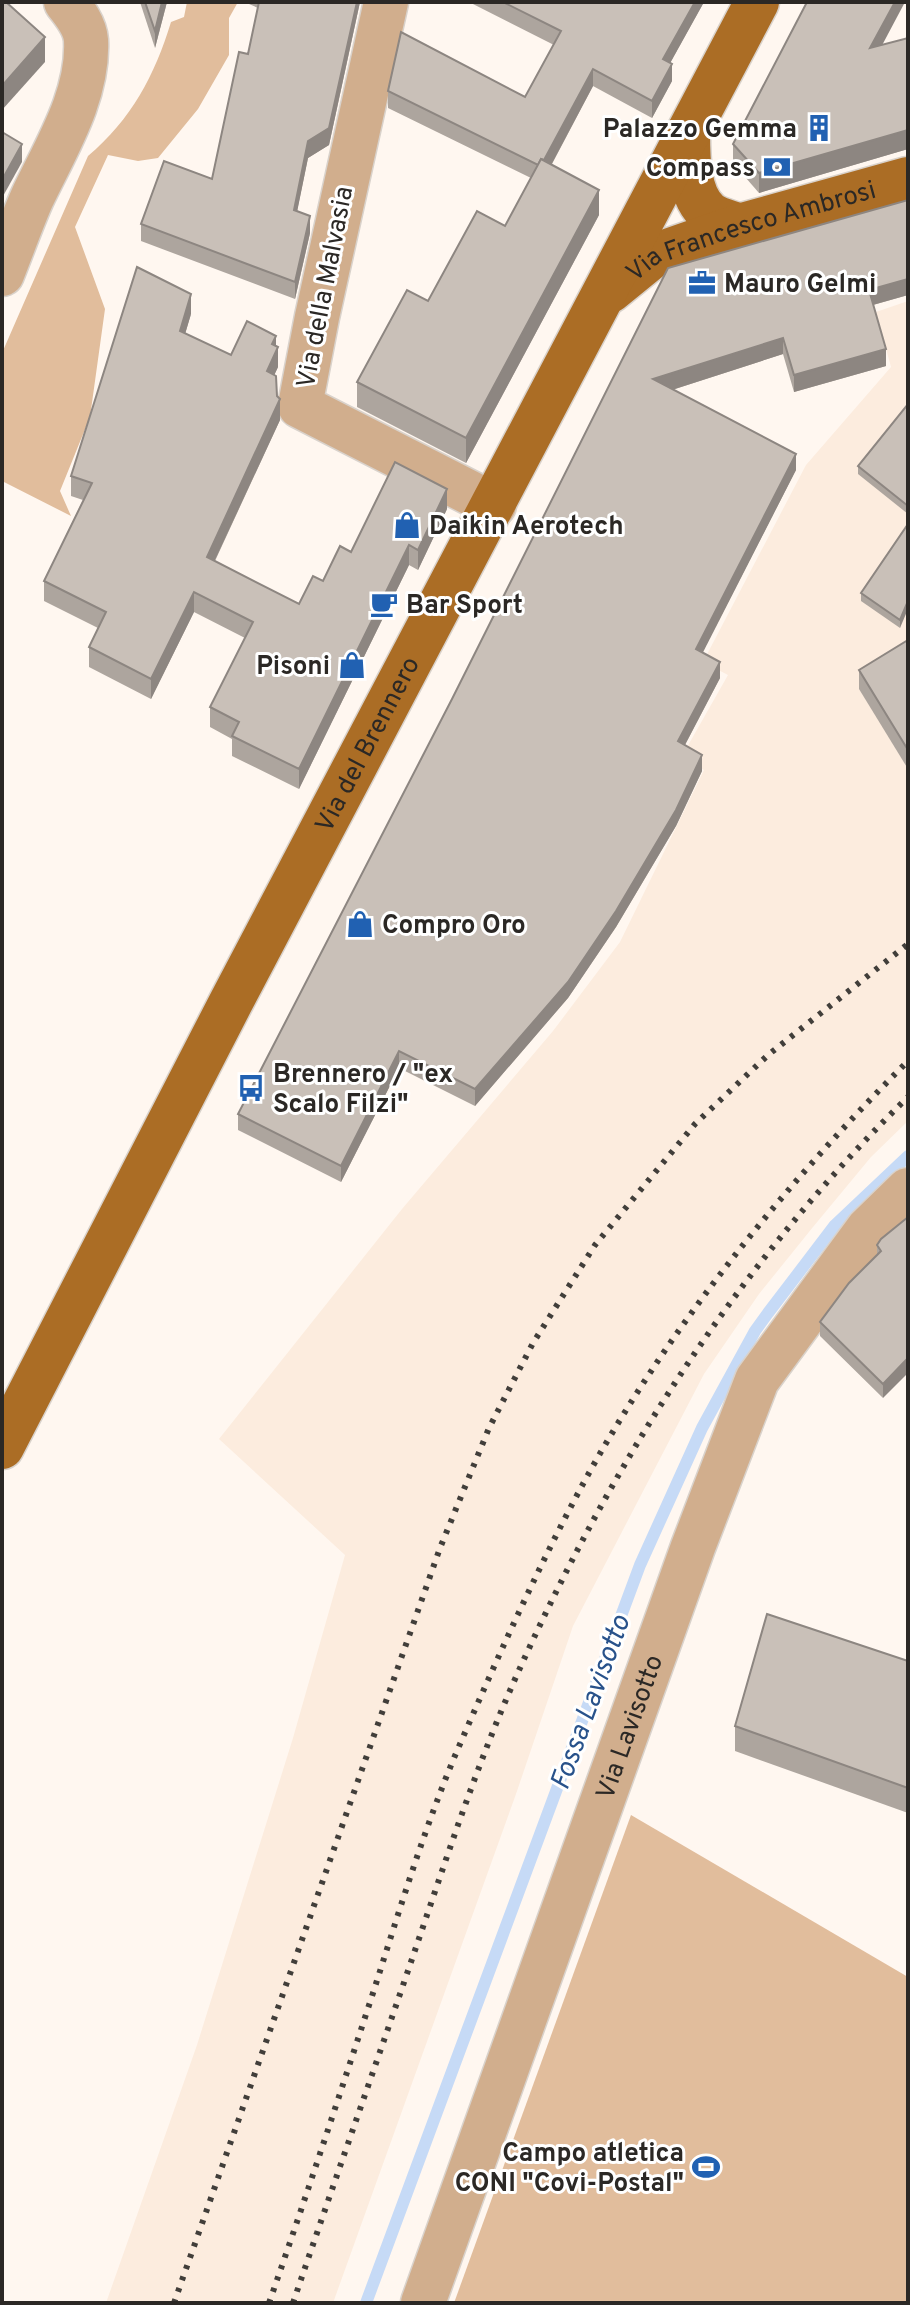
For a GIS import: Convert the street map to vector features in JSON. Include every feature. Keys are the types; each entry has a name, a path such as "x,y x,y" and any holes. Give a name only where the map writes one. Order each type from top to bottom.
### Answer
{"main road":[{"name":"Via del Brennero","path":"2,1447 231,1002 757,2"},
{"path":"688,133 688,162 699,199 709,213 739,226"},
{"name":"Via Francesco Ambrosi","path":"601,298 653,256 739,226 908,179"}],"street":[{"path":"2,274 80,91 86,37 77,15 66,2"},
{"name":"Via della Malvasia","path":"386,2 319,303 300,406 494,505"},
{"name":"Via Lavisotto","path":"423,2303 693,1547 757,1380 868,1229 908,1190"}],"shaded area":[{"path":"187,2 238,2 229,18 229,55 198,109 158,158 138,161 108,155 75,227 105,309 90,417 60,491 71,516 2,481 2,353 88,156 117,127 140,95 171,22 184,17"},
{"path":"908,301 908,1121 871,1157 813,1227 759,1294 704,1374 573,1626 516,1794 333,2303 106,2303 197,2045 293,1738 345,1555 219,1439 402,1209 553,1031 620,942 704,770 682,756 728,675 703,662 806,465 891,367 876,312"},
{"name":"Campo atletica CONI \"Covi-Postal\"","path":"631,1815 908,1977 908,2303 454,2303"}],"building":[{"path":"2,2 6,2 45,37 2,86"},
{"path":"145,2 162,2 155,31"},
{"path":"259,2 357,2 329,128 308,141 294,210 310,216 295,282 141,224 164,161 212,179 239,52 248,54"},
{"path":"503,2 695,2 663,59 672,64 652,101 593,69 544,160 541,159 538,165 388,91 401,32 525,97 561,31"},
{"name":"Palazzo Gemma","path":"807,2 895,2 870,48 908,38 908,130 759,173 733,144"},
{"path":"2,132 22,144 2,180"},
{"path":"541,159 599,190 466,438 357,382 407,290 428,301 477,211 505,226"},
{"path":"908,200 908,279 869,290 886,349 794,375 783,338 653,379 796,454 696,649 720,662 678,741 702,755 676,810 616,911 568,982 475,1089 399,1051 341,1166 238,1114 452,699 668,268"},
{"path":"137,267 191,294 180,331 231,355 247,321 276,336 272,344 278,347 267,371 276,376 277,396 280,399 207,557 299,604 313,576 323,581 340,546 351,552 395,462 447,489 418,550 409,545 299,769 232,736 239,722 210,707 253,622 194,592 151,679 89,647 106,612 44,581 92,483 71,476"},
{"path":"908,404 908,506 858,466"},
{"path":"908,524 908,601 900,620 861,593"},
{"path":"908,640 908,750 859,670"},
{"path":"908,1217 908,1358 883,1384 820,1322 849,1283 881,1251 877,1245 881,1239"},
{"path":"767,1614 908,1661 908,1788 735,1726"}],"waterway":[{"name":"Fossa Lavisotto","path":"366,2303 640,1565 702,1428 768,1313 835,1225 908,1156"}],"railway":[{"path":"174,2303 440,1548 489,1428 533,1343 595,1245 695,1124 768,1055 908,944"},
{"path":"269,2303 442,1787 500,1653 566,1516 653,1368 731,1260 817,1158 908,1061"},
{"path":"293,2303 476,1775 557,1589 641,1437 737,1293 790,1225 908,1097"}],"place":[{"name":"Palazzo Gemma","path":"819,128"},
{"name":"Compass","path":"777,167"},
{"name":"Mauro Gelmi","path":"702,283"},
{"name":"Daikin Aerotech","path":"407,525"},
{"name":"Bar Sport","path":"384,604"},
{"name":"Pisoni","path":"352,665"},
{"name":"Compro Oro","path":"360,924"},
{"name":"Brennero / \"ex Scalo Filzi\"","path":"251,1088"},
{"name":"Campo atletica CONI \"Covi-Postal\"","path":"706,2167"}]}
